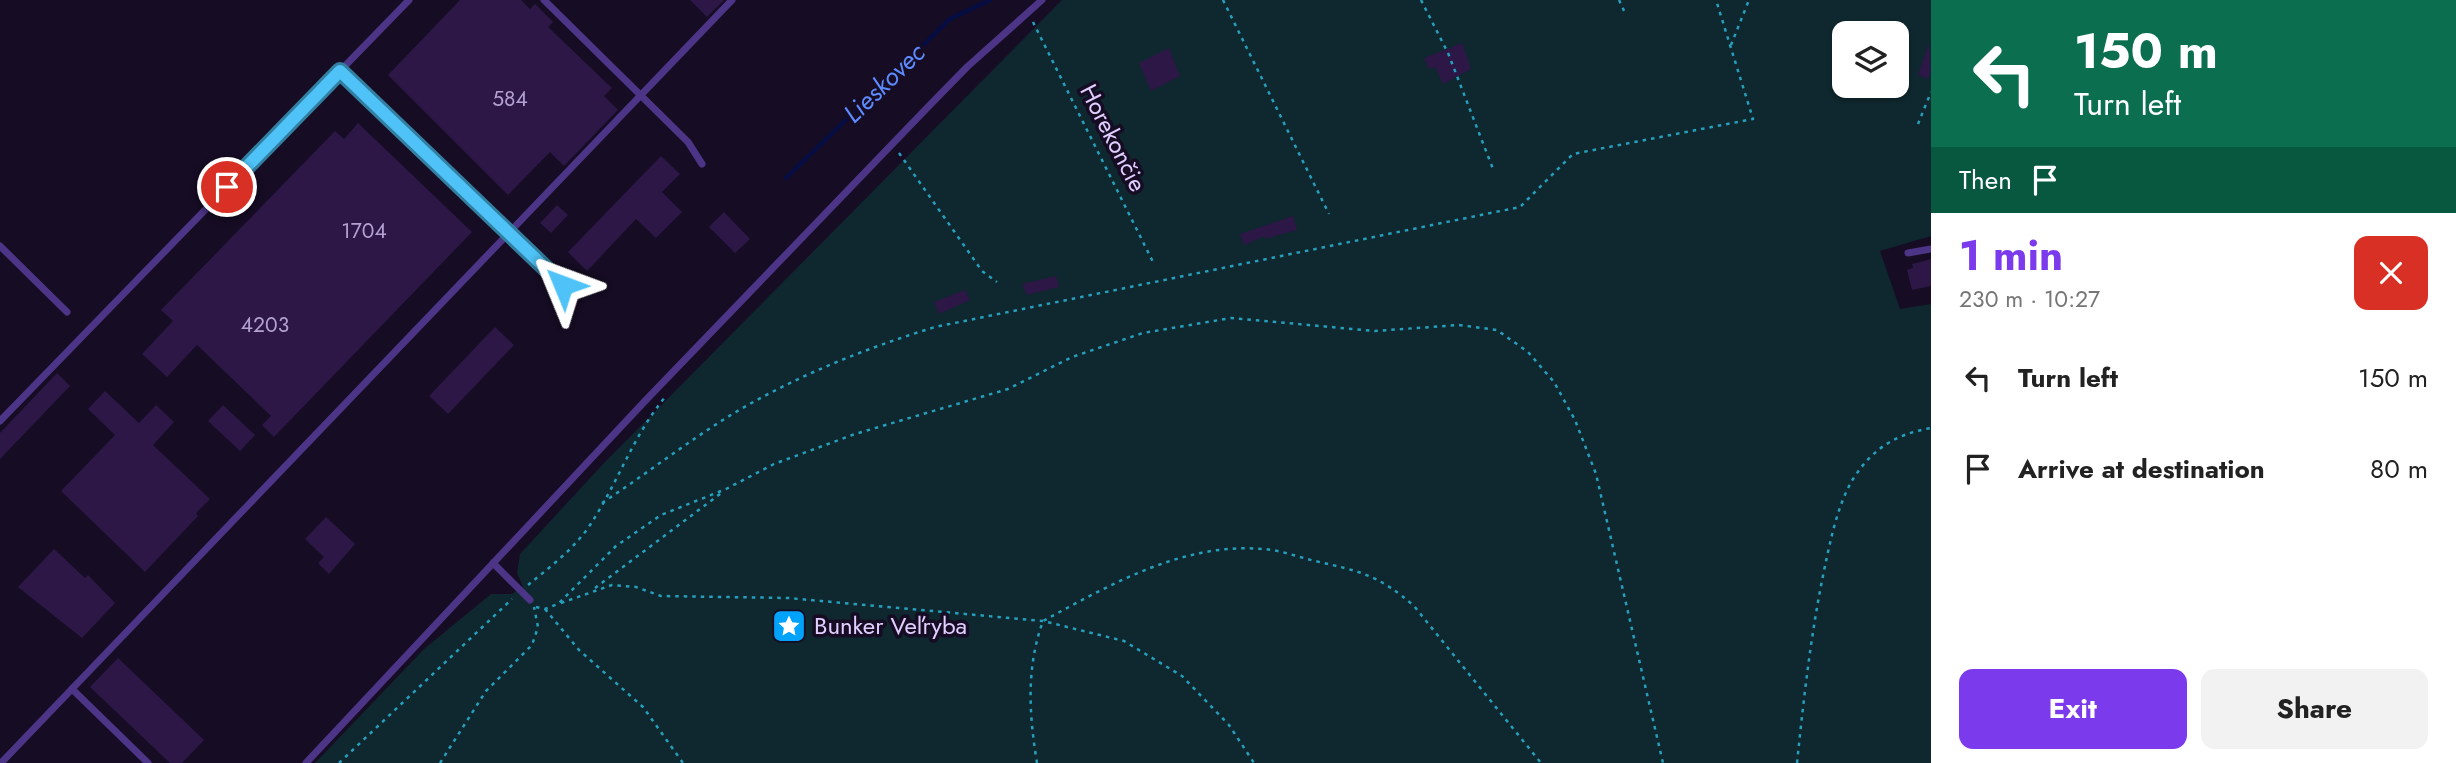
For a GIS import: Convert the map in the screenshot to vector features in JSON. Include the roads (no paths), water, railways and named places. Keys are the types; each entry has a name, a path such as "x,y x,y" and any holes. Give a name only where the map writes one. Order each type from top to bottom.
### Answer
{"lane":[{"path":"0,421 408,0"},
{"path":"544,0 688,142 702,164"},
{"path":"1,763 732,0"},
{"path":"306,763 493,563 967,67 1030,15 1042,0"},
{"path":"340,71 563,285"},
{"path":"0,246 67,312"},
{"path":"1908,253 1931,248"},
{"path":"493,563 532,603"},
{"path":"72,689 148,763"}],"waterway":[{"name":"Lieskovec","path":"786,178 950,19 990,0"}],"place":[{"name":"Bunker Veľryba","path":"789,626"}]}
